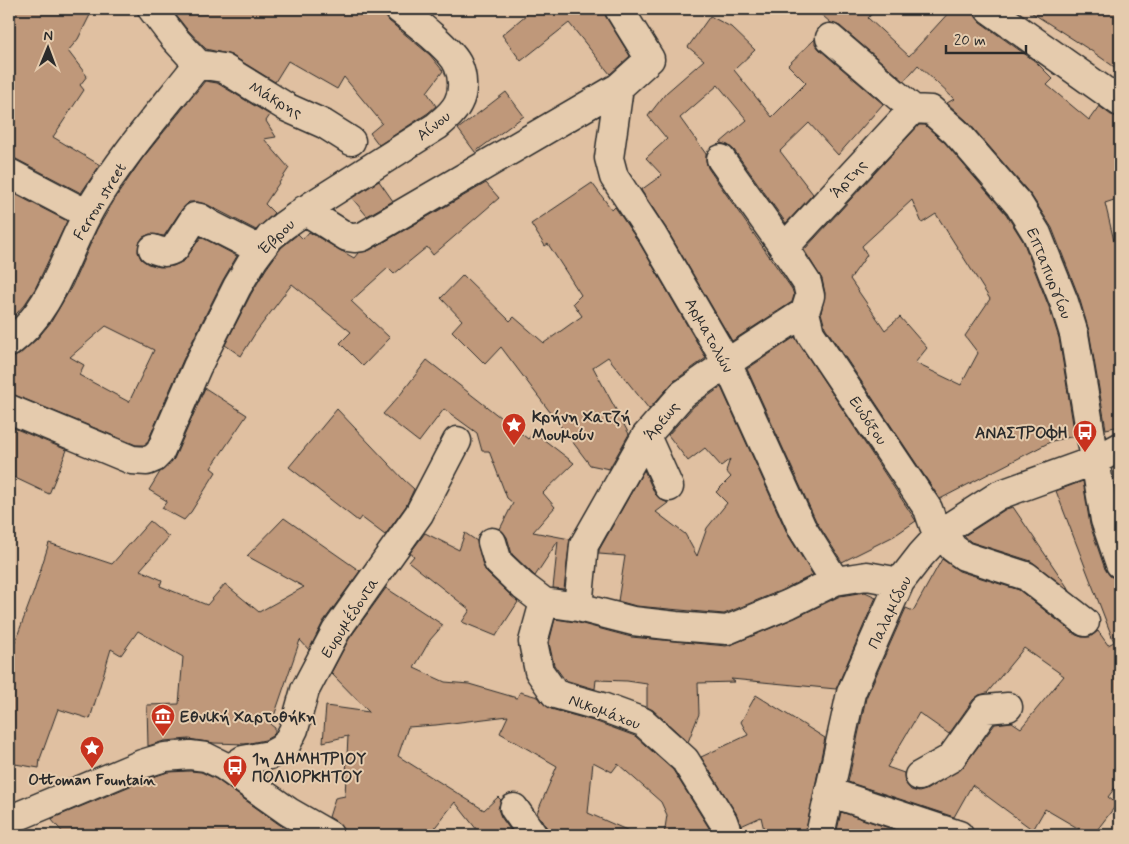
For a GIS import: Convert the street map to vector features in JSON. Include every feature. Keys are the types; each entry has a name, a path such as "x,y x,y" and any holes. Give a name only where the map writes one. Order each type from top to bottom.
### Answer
{"street":[{"path":"152,9 174,38 198,64"},
{"name":"Αίνου","path":"304,210 437,126 450,114 458,103 462,83 456,62 449,53 399,9"},
{"name":"Έβρου","path":"9,409 132,460 143,462 154,458 162,448 189,385 241,279 260,250 276,231 304,210 347,237 362,237 619,87 650,59 619,9"},
{"path":"989,9 1120,102"},
{"name":"Επταπυργίου","path":"830,38 913,108 931,110 956,132 1019,205 1037,234 1064,302 1074,334 1105,520 1120,564"},
{"name":"Μάκρης","path":"198,64 223,68 288,108 324,124 351,142"},
{"name":"Ferron street","path":"9,343 31,324 48,298 87,214 121,162 198,64"},
{"name":"Αρματολών","path":"619,87 610,151 612,171 653,236 727,363 802,528 835,581"},
{"name":"Άρτης","path":"784,248 913,108"},
{"name":"Ευδόξου","path":"721,159 784,248 809,289 810,302 805,312 810,333 928,509 934,526 943,530 953,548 964,556 1026,576 1085,622"},
{"path":"9,173 87,214"},
{"path":"153,249 167,253 170,252 195,218 205,220 211,225 260,250"},
{"name":"Άρεως","path":"578,607 584,545 646,436 683,394 805,312"},
{"path":"646,436 669,486"},
{"name":"Ευρυμέδοντα","path":"229,769 242,760 270,755 287,743 294,729 305,690 336,631 419,514 457,441"},
{"name":"Παλαμίδου","path":"820,835 851,693 900,582 943,530 999,494 1096,460 1120,447"},
{"path":"492,542 498,562 522,586 544,602 578,607 634,621 726,630 789,604 835,581 868,576 900,582"},
{"name":"Νικομάχου","path":"544,602 533,642 539,671 555,694 643,722 685,760 723,821 728,835"},
{"path":"919,776 951,758 986,709 1008,706"},
{"path":"26,835 9,821 96,782 165,757 184,754 206,757 229,769 289,812 329,835"},
{"path":"829,792 959,835"},
{"path":"514,808 532,835"}],"building":[{"path":"9,9 93,9 78,39 68,51 87,76 80,85 84,90 53,137 100,165 81,193 9,157"},
{"path":"171,9 384,9 389,21 430,55 443,71 427,92 436,106 379,145 370,133 382,123 344,77 337,89 288,61 275,82 231,55 206,49"},
{"path":"533,9 603,9 630,56 610,74 569,23 521,61 502,35"},
{"path":"815,9 876,9 868,18 909,56 952,9 974,9 975,16 980,22 1036,62 1053,79 1047,85 1089,120 1099,106 1111,115 1120,117 1120,198 1105,203 1120,266 1120,426 1106,429 1089,331 1079,297 1052,228 1031,195 968,122 947,103 954,99 918,65 904,81 840,26 831,23"},
{"path":"1026,9 1120,9 1120,71 1093,52"},
{"path":"710,16 731,27 755,50 734,70 772,117 806,83 788,65 815,39 815,44 820,50 883,104 838,155 809,123 780,151 813,194 786,223 734,150 728,145 720,143 747,120 718,85 680,118 706,154 708,168 792,289 794,295 792,302 732,341 666,228 641,190 662,175 646,158 667,139 648,116 666,93 704,60 688,47"},
{"path":"205,81 217,83 270,115 266,121 276,137 264,139 289,168 265,204 274,213 256,230 208,205 189,202 164,236 150,234 143,237 139,243 138,252 141,259 148,264 160,267 173,266 184,261 201,237 237,256 183,360 147,443 136,445 9,394 9,358 19,355 37,339 51,322 72,286 97,229 142,159","holes":["106,326 154,350 129,402 79,375 84,365 70,357"]},
{"path":"506,92 524,116 475,152 458,129"},
{"path":"919,125 925,125 945,143 1006,214 1023,241 1059,338 1075,436 1052,441 940,499 825,327 821,313 825,293 822,279 804,250","holes":["912,200 922,223 936,214 990,299 965,336 978,353 961,385 915,363 927,348 900,317 885,330 850,279 867,255 862,246"]},
{"path":"379,181 393,201 367,216 352,198"},
{"path":"486,183 499,198 433,255 427,247 394,274 388,268 351,301 390,338 363,366 340,343 351,332 292,284 256,332 241,356 225,345 266,269 281,248 298,234 303,239 309,232 354,258 358,253 370,250"},
{"path":"592,183 612,210 615,207 640,244 706,358 674,381 649,409 608,357 593,367 629,434 609,469 590,465 501,347 485,364 452,331 462,320 441,298 463,275 510,321 514,317 544,343 582,316 573,303 581,295 548,244 545,246 531,224"},
{"path":"9,191 67,221 35,289 9,322"},
{"path":"795,337 916,521 894,536 842,562 816,521 747,369"},
{"path":"427,360 528,439 534,432 574,463 543,493 555,507 533,532 570,539 564,589 553,588 558,541 535,576 512,554 507,537 500,529 513,503 507,498 489,451 482,451 477,433 444,409 419,442 383,414"},
{"path":"721,387 788,535 813,575 724,614 636,606 618,601 625,556 599,554 599,550 644,470 655,494 668,503 656,512 685,534 697,556 707,528 727,503 716,492 731,477 726,471 730,459 721,466 705,448 688,461 668,435 694,406"},
{"path":"205,388 247,415 211,468 216,472 184,520 162,508 167,501 149,490 160,472 174,459"},
{"path":"337,409 414,489 406,506 385,535 361,517 358,521 289,467"},
{"path":"9,426 67,450 49,494 9,475"},
{"path":"1083,481 1090,525 1105,569 1110,576 1120,581 1120,781 1108,797 1117,804 1097,830 1081,830 1045,809 1033,830 972,785 954,817 848,782 866,698 906,608 913,611 942,559 959,571 1019,590 1076,635 1090,637 1098,631 1108,645 1114,642 1056,491","holes":["1024,648 1064,676 1021,728 1012,722 995,724 963,767 926,790 919,792 911,790 905,783 904,773 887,767 919,713 949,734 973,700 979,695 987,693"]},
{"path":"1013,507 1070,591 1031,561 971,542 964,536 1006,509"},
{"path":"284,518 360,571 323,622 309,650 300,640 271,725 275,728 275,733 272,736 265,740 245,744 214,743 189,739 164,741 148,746 147,705 179,704 183,657 138,631 121,655 111,649 90,719 58,709 40,759 39,768 9,763 9,658 34,591 49,543 112,564 150,521 169,537 140,570 162,580 160,586 207,605 225,584 259,612 304,587 247,556"},
{"path":"425,533 459,550 465,533 477,541 483,566 487,573 518,602 496,636 462,622 470,610 409,562 414,556 410,553"},
{"path":"386,588 443,625 430,640 414,668 445,682 469,684 517,698 520,692 538,697 551,709 597,722 635,736 673,770 712,835 664,835 667,815 661,802 618,764 612,772 593,762 588,813 638,835 548,835 546,826 537,813 557,766 500,733 508,716 408,727 398,756 484,810 498,797 501,800 498,809 501,817 514,835 481,835 455,802 429,835 361,835 343,829 329,817 335,798 345,796 348,736 323,742 326,706 369,712 331,673 349,639"},
{"path":"865,592 876,597 836,689 731,679 735,682 698,683 699,714 688,742 653,710 647,707 647,684 596,680 595,689 565,680 554,665 549,643 555,619 575,622 631,637 726,646 795,618 840,596"},
{"path":"756,695 825,738 805,835 784,835 764,830 761,817 741,826 736,813 701,757 748,735 741,722"},
{"path":"168,772 201,772 216,779 280,825 298,835 65,835 51,819 147,779"},
{"path":"841,812 910,835 836,835"}],"place":[{"name":"Κρήνη Χατζή Μουμούν","path":"514,446"},
{"name":"ΑΝΑΣΤΡΟΦΗ","path":"1085,453"},
{"name":"Εθνική Χαρτοθήκη","path":"163,737"},
{"name":"Ottoman Fountain","path":"92,769"},
{"name":"1η ΔΗΜΗΤΡΙΟΥ ΠΟΛΙΟΡΚΗΤΟΥ","path":"235,788"}]}
